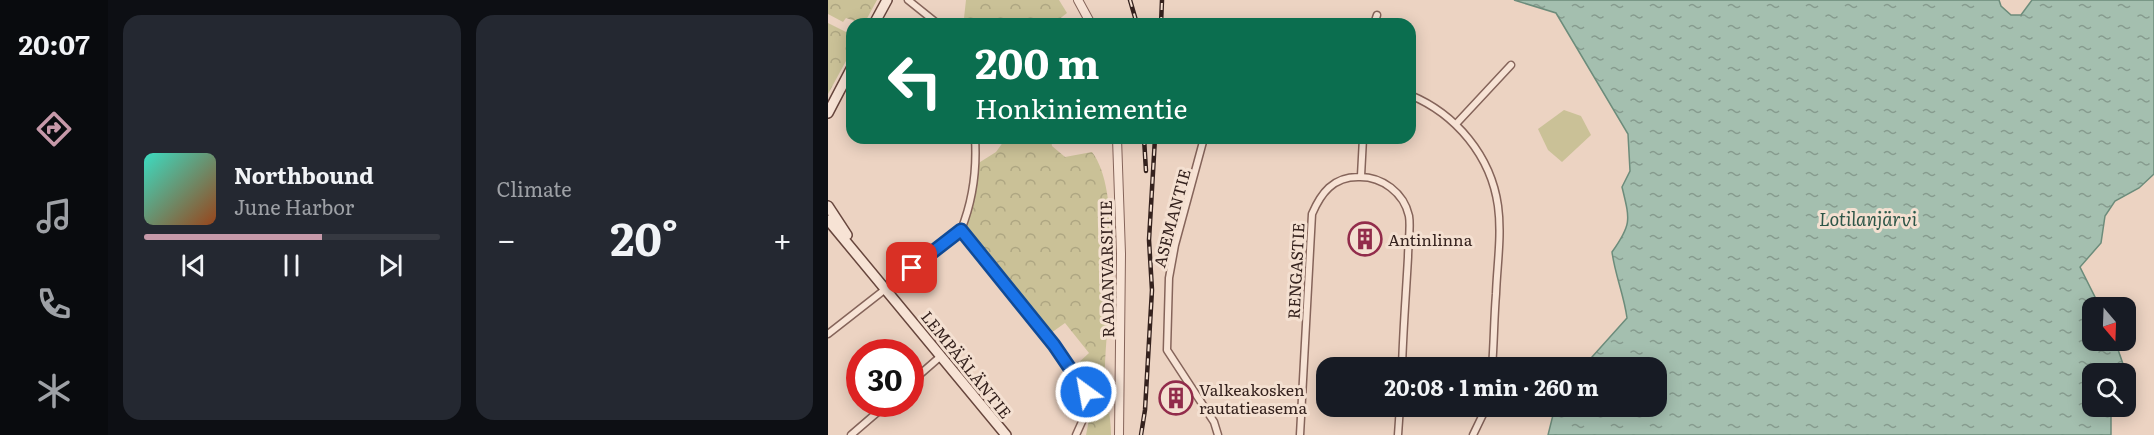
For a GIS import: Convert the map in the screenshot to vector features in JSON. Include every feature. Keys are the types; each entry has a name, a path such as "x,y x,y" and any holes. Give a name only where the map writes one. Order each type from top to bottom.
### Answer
{"main road":[{"path":"877,18 887,0"},
{"path":"828,113 846,78"},
{"name":"LEMPÄÄLÄNTIE","path":"828,206 860,255"},
{"name":"LEMPÄÄLÄNTIE","path":"828,220 860,255 1006,435"}],"street":[{"path":"908,0 930,18"},
{"path":"1078,0 1088,18"},
{"path":"1456,124 1511,65"},
{"path":"1416,98 1439,110 1456,124 1480,155 1492,183 1498,205 1499,232 1493,357"},
{"path":"828,334 961,230 970,207 976,160 975,144"},
{"name":"RADANVARSITIE","path":"1117,144 1121,254 1119,435"},
{"name":"ASEMANTIE","path":"1202,144 1175,245 1169,278 1167,350 1214,422 1218,435"},
{"path":"1363,144 1361,176 1383,182 1396,191 1409,217 1403,357"},
{"name":"RENGASTIE","path":"1300,435 1312,214 1320,197 1333,184 1347,178 1361,176"},
{"path":"961,230 1054,345 1086,392 1085,415 1076,435"},
{"path":"924,370 941,356"},
{"path":"851,435 872,417"},
{"path":"1398,435 1399,417"},
{"path":"1473,435 1482,417"}],"green space":[{"path":"828,0 877,0 867,18 846,18 843,22 828,14"},
{"path":"966,0 1059,0 1067,13 1061,18 964,18"},
{"path":"828,23 846,32 846,61 828,94"},
{"path":"1564,110 1581,116 1591,135 1562,162 1548,150 1538,129"},
{"path":"1002,144 1052,144 1065,157 1092,152 1102,171 1110,224 1110,286 1105,375 1111,435 1086,435 1094,395 1076,365 1089,353 1065,323 1051,333 967,233 966,224 976,185 977,164 996,152"}],"water":[{"name":"Lotilanjärvi","path":"1514,0 1999,0 2001,6 2011,15 2021,15 2032,0 2154,0 2154,174 2139,188 2115,201 2105,216 2101,243 2080,267 2095,297 2082,297 2082,351 2118,351 2123,363 2082,363 2082,417 2111,417 2111,435 1548,435 1552,417 1667,417 1667,357 1592,357 1627,318 1612,252 1623,235 1628,221 1622,187 1630,171 1628,134 1556,13"}],"railway":[{"path":"1130,0 1135,18"},
{"path":"1161,18 1162,0"},
{"path":"1144,144 1146,171"},
{"path":"1141,435 1145,410 1152,290 1149,240 1155,144"}],"place":[{"name":"Antinlinna","path":"1365,239"},
{"name":"Valkeakosken rautatieasema","path":"1176,398"}],"route":[{"path":"912,268 961,230 1054,345 1086,392"}]}
